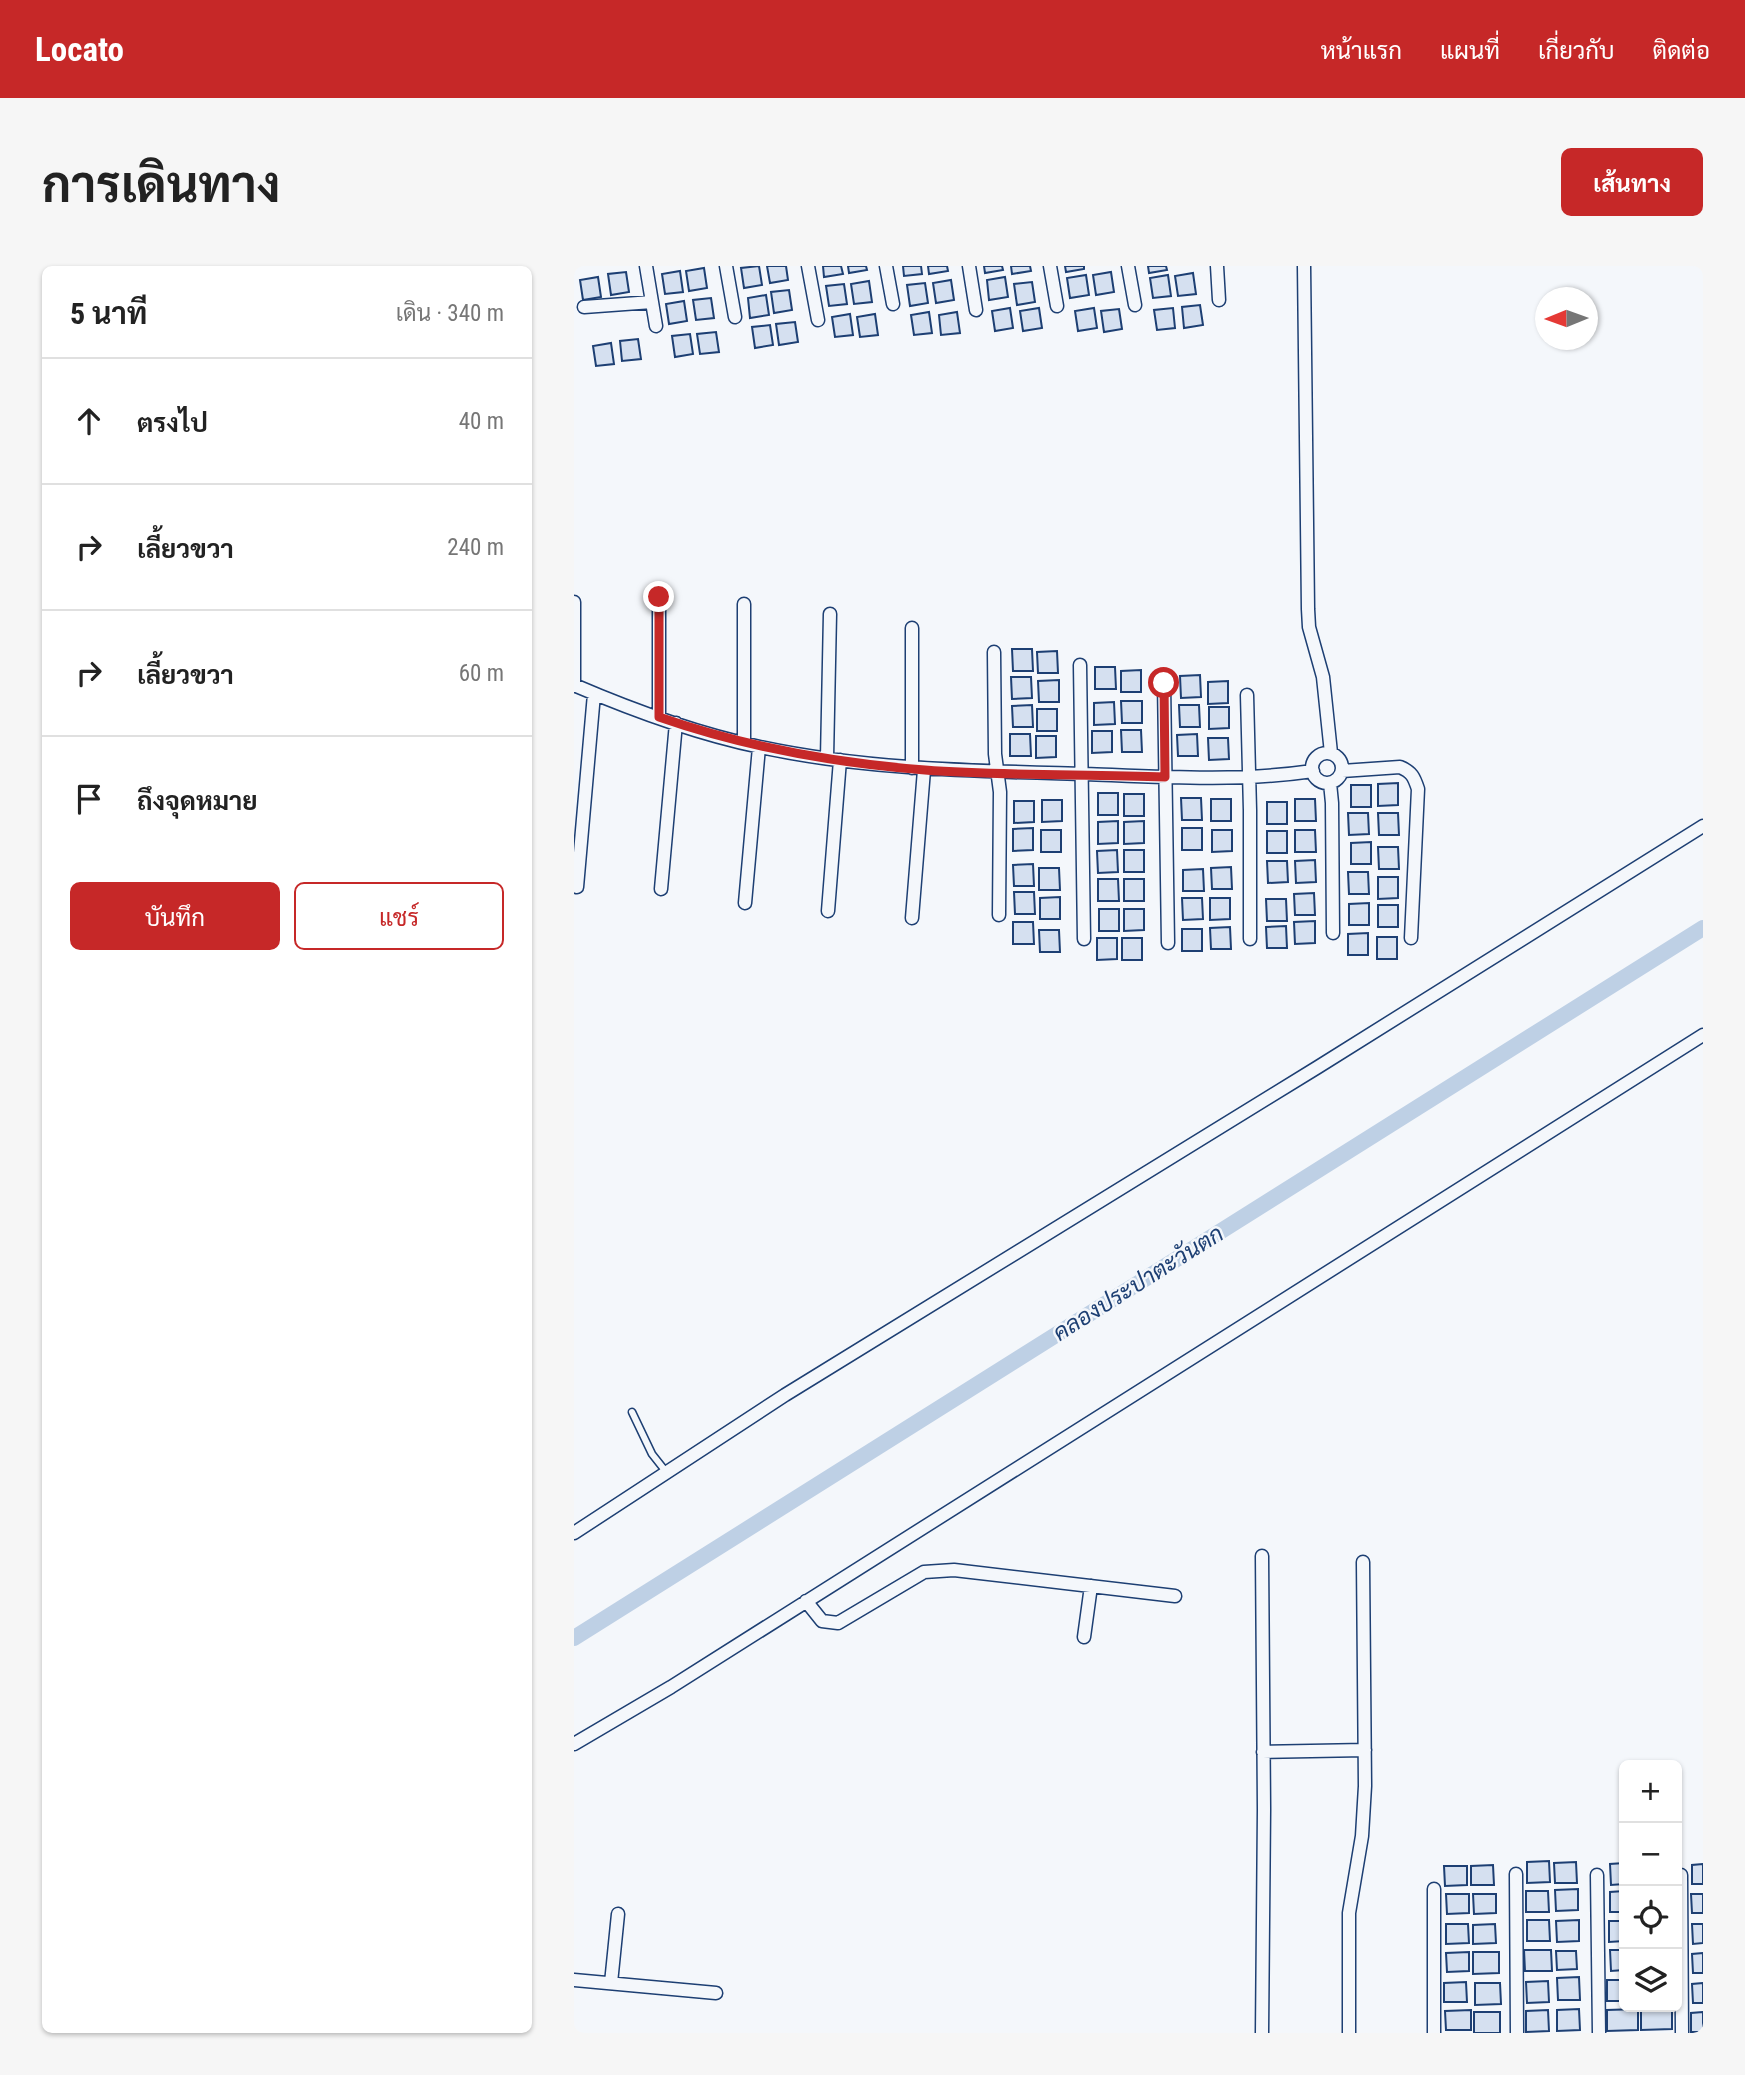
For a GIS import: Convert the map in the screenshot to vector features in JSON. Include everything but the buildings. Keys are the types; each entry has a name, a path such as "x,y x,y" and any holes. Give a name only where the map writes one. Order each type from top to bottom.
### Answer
{"street":[{"path":"646,266 656,326"},
{"path":"726,266 735,317"},
{"path":"808,266 818,320"},
{"path":"886,266 893,303"},
{"path":"968,266 976,310"},
{"path":"1050,266 1056,306"},
{"path":"1128,266 1135,305"},
{"path":"1217,266 1219,300"},
{"path":"1304,266 1307,609 1323,677 1331,753"},
{"path":"584,307 652,302"},
{"path":"659,597 659,717"},
{"path":"574,601 574,686 676,723 759,747 918,769 998,773 1248,778 1313,771"},
{"path":"744,604 744,743"},
{"path":"828,911 834,759 830,614"},
{"path":"912,628 918,769 912,918"},
{"path":"994,652 995,754 1000,792 999,915"},
{"path":"1080,665 1084,939"},
{"path":"1164,683 1168,943"},
{"path":"578,887 594,694"},
{"path":"1247,695 1250,939"},
{"path":"661,889 676,723"},
{"path":"746,903 759,747"},
{"path":"1325,753 1331,753 1340,760 1340,777 1330,783 1319,780 1313,771 1315,760 1325,753"},
{"path":"1342,771 1401,767 1414,777 1418,789 1411,938"},
{"path":"1330,783 1333,933"},
{"path":"574,1534 785,1395 1703,826"},
{"path":"574,1744 671,1687 1703,1035"},
{"path":"1262,1556 1262,2033"},
{"path":"1349,2033 1349,1913 1364,1816 1366,1750 1363,1562"},
{"path":"806,1601 822,1621 838,1623 914,1577 934,1570 954,1570 1175,1596"},
{"path":"1084,1637 1091,1586"},
{"path":"1263,1752 1366,1750"},
{"path":"1516,1874 1517,2033"},
{"path":"1597,1875 1599,2033"},
{"path":"1681,1886 1682,2033"},
{"path":"1434,1889 1434,2033"},
{"path":"611,1983 618,1914"},
{"path":"574,1980 716,1993"}],"lane":[{"path":"632,1412 652,1454 667,1472"}],"waterway":[{"name":"คลองประปาตะวันตก","path":"574,1638 1703,928"}],"route":[{"path":"659,597 659,717 759,747 840,761 924,770 1165,777 1164,683"}]}
